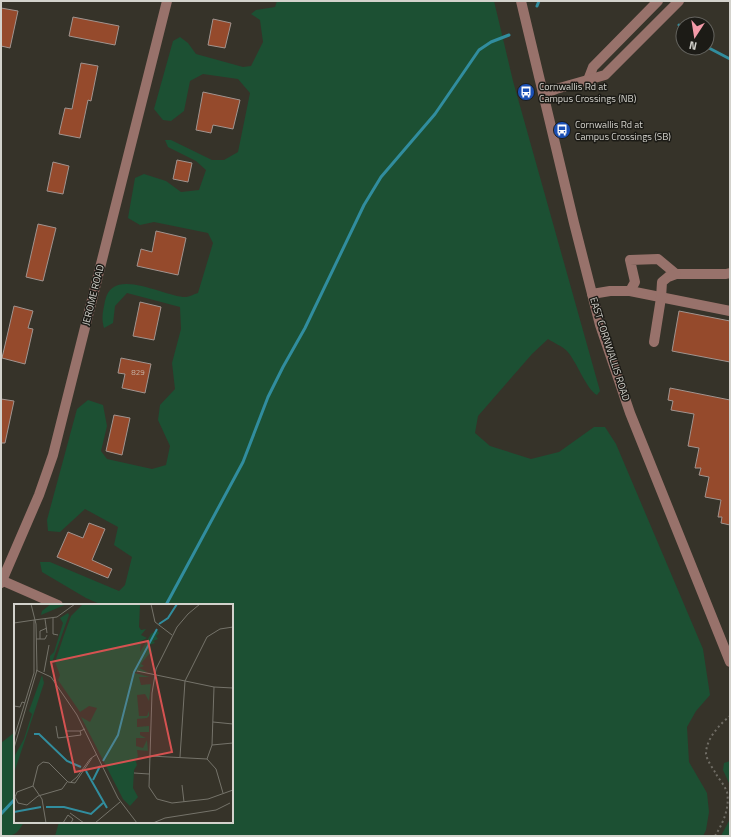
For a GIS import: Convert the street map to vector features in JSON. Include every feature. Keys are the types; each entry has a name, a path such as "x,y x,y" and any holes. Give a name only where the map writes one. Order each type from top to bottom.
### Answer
{"street":[{"name":"JEROME ROAD","path":"1,581 39,495 53,454 165,1"},
{"name":"EAST CORNWALLIS ROAD","path":"521,1 600,325 630,413 730,662"},
{"path":"588,80 593,67 658,1"},
{"path":"543,94 605,76 679,1"},
{"path":"630,291 635,282 630,260 658,258 676,274"},
{"path":"654,342 662,298 662,282 668,277 676,274 730,273"},
{"path":"592,294 610,291 630,291 730,311"},
{"path":"1,581 56,604"}],"path":[{"path":"715,836 723,824 728,806 727,791 706,755 708,744 719,726 730,716"}],"green space":[{"path":"277,1 494,1 513,81 600,391 597,395 593,392 567,351 548,339 532,354 478,416 475,433 490,446 531,459 559,452 594,427 605,427 616,444 703,649 710,695 696,711 687,727 689,762 707,793 709,812 706,830 703,836 55,836 59,823 233,823 233,604 100,604 86,598 42,572 40,562 50,562 119,591 125,585 132,557 114,545 118,527 85,509 60,532 48,531 47,520 77,409 88,400 103,405 107,426 101,451 107,459 152,469 166,465 170,446 158,420 160,405 175,389 172,363 181,329 180,307 127,293 115,306 113,323 104,328 102,318 105,301 110,290 118,285 128,284 176,296 189,297 198,293 213,243 208,233 154,222 140,225 128,218 135,178 144,174 166,181 181,192 199,190 206,170 196,161 168,147 165,140 171,140 212,160 224,160 238,152 250,93 238,79 203,74 190,81 184,111 171,121 163,120 154,109 173,41 180,37 188,43 196,54 243,67 251,66 263,42 260,20 251,14 256,10 275,7"},
{"path":"14,733 14,823 23,823 15,834 10,836 1,836 1,743"},
{"path":"730,761 730,785 723,770 724,763"},
{"path":"730,819 730,836 721,836"}],"building":[{"path":"1,8 18,11 10,48 1,46"},
{"path":"73,17 119,26 115,45 69,36"},
{"path":"213,19 231,23 225,48 208,45"},
{"path":"81,63 98,66 91,101 88,100 80,138 59,134 65,108 72,109"},
{"path":"203,92 240,100 233,129 213,125 211,133 196,130"},
{"path":"177,160 192,163 188,182 173,179"},
{"path":"53,162 69,166 63,194 47,191"},
{"path":"38,224 56,228 43,281 26,277"},
{"path":"156,231 186,238 178,275 137,266 141,249 152,252"},
{"path":"140,302 161,307 154,340 133,336"},
{"path":"14,306 33,311 28,328 33,329 25,364 2,358"},
{"path":"679,311 730,321 730,362 672,351"},
{"path":"121,358 151,364 145,393 122,388 125,374 118,373"},
{"path":"670,388 730,400 730,525 721,523 722,517 718,517 721,500 705,497 709,477 699,475 701,468 695,468 699,448 688,446 694,414 671,410 673,401 668,400"},
{"path":"1,399 14,401 5,443 1,443"},
{"path":"114,415 130,418 122,455 106,451"},
{"path":"89,523 105,529 92,560 112,569 108,578 57,557 68,532 83,538"}],"waterway":[{"path":"537,6 539,1"},
{"path":"167,604 243,462 268,397 305,328 364,205 381,177 435,114 479,50 491,42 509,35"},
{"path":"715,51 730,59"},
{"path":"1,814 14,800"}],"place":[{"name":"Cornwallis Rd at Campus Crossings (NB)","path":"526,92"},
{"name":"Cornwallis Rd at Campus Crossings (SB)","path":"562,130"}]}
